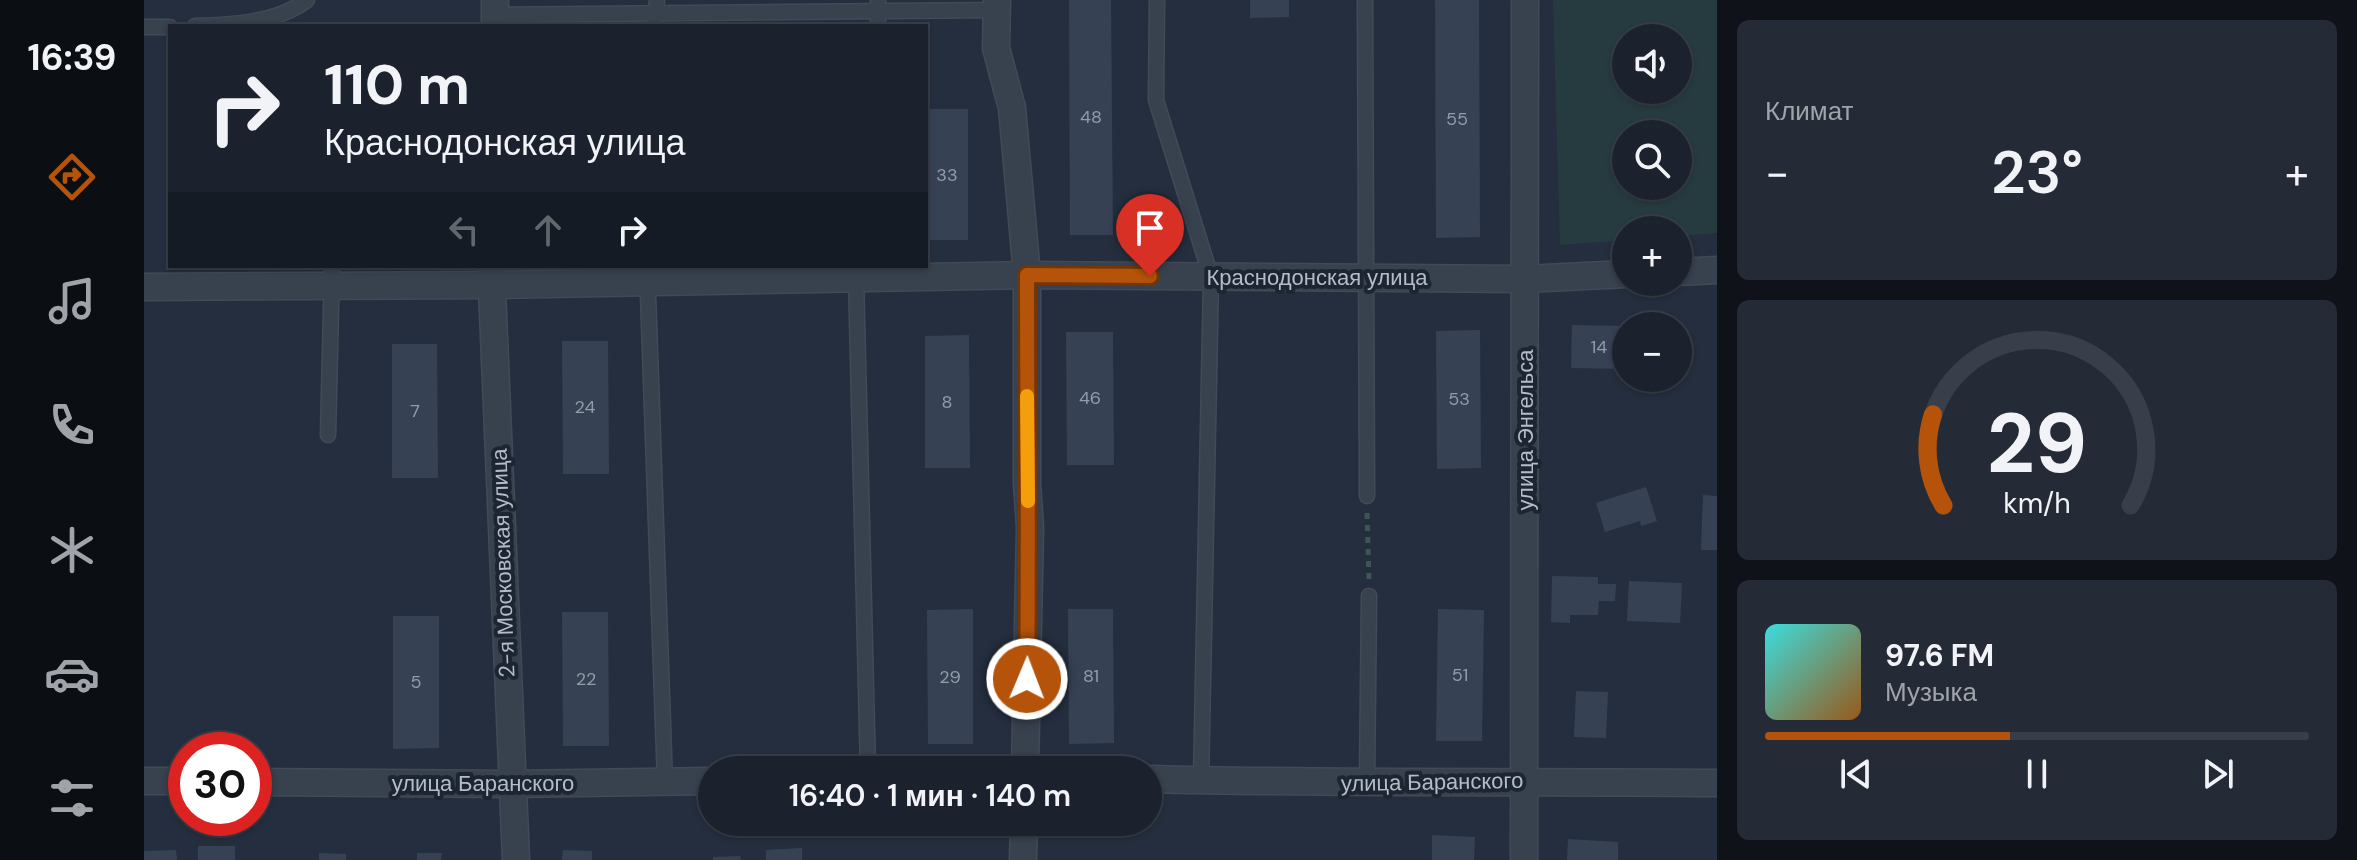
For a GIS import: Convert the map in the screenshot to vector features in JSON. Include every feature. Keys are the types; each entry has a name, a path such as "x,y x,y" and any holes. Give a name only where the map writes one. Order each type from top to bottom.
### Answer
{"street":[{"name":"улица Энгельса","path":"1524,860 1525,0"},
{"path":"997,5 996,48 1012,108 1027,275 1027,483 1030,527 1025,756"},
{"path":"1692,271 1717,270"},
{"name":"Краснодонская улица","path":"144,287 332,276 647,274 856,278 1027,275 1525,279 1612,275"},
{"name":"2-я Московская улица","path":"491,275 516,860"},
{"name":"улица Баранского","path":"1162,780 1717,783"},
{"path":"144,781 168,781"},
{"name":"улица Баранского","path":"272,782 698,781"},
{"path":"1023,860 1024,836"}],"lane":[{"path":"236,24 292,11 307,0"},
{"path":"1157,0 1156,100 1211,277 1201,781"},
{"path":"1365,0 1367,496"},
{"path":"495,14 878,12 997,5"},
{"path":"144,27 168,27"},
{"path":"647,274 665,782"},
{"path":"328,435 332,276"},
{"path":"856,278 868,756"},
{"path":"1367,783 1369,596"}],"path":[{"path":"1367,496 1369,596"}],"green space":[{"path":"1553,0 1717,0 1717,233 1692,235 1692,216 1612,216 1612,241 1560,245"}],"building":[{"path":"1069,0 1111,0 1113,235 1070,235"},
{"path":"1250,0 1289,0 1289,17 1250,18"},
{"path":"1435,0 1479,0 1480,237 1436,238"},
{"path":"928,109 968,109 968,240 928,240"},
{"path":"1572,325 1612,326 1612,369 1571,368"},
{"path":"1480,330 1481,468 1437,469 1436,331"},
{"path":"1066,332 1113,332 1114,465 1067,465"},
{"path":"969,335 970,468 925,468 925,336"},
{"path":"562,341 608,341 609,474 563,474"},
{"path":"392,344 437,344 438,478 392,478"},
{"path":"1646,487 1657,521 1641,526 1640,521 1605,532 1596,503"},
{"path":"1703,495 1717,496 1717,550 1701,550"},
{"path":"1552,576 1598,577 1598,584 1616,584 1615,601 1599,601 1598,615 1570,615 1570,623 1551,622"},
{"path":"1629,581 1682,583 1680,623 1627,621"},
{"path":"973,609 973,744 928,744 927,610"},
{"path":"1068,609 1113,609 1114,743 1069,744"},
{"path":"1438,609 1484,610 1482,741 1436,741"},
{"path":"562,612 608,612 609,746 563,746"},
{"path":"393,616 439,616 439,748 393,749"},
{"path":"1576,691 1608,692 1606,738 1574,737"},
{"path":"1432,835 1475,837 1474,860 1432,860"},
{"path":"1568,839 1618,842 1618,860 1567,860"},
{"path":"198,846 235,846 235,860 198,860"},
{"path":"802,848 802,860 766,860 766,850"},
{"path":"176,850 177,860 144,860 144,851"},
{"path":"563,850 592,851 592,860 562,860"},
{"path":"319,853 346,854 346,860 319,860"},
{"path":"417,853 442,853 441,860 417,860"},
{"path":"740,856 741,860 713,860 713,857"}],"slow traffic":[{"path":"1027,396 1028,501"}],"route":[{"path":"1027,679 1030,527 1027,483 1027,275 1150,276"}]}
